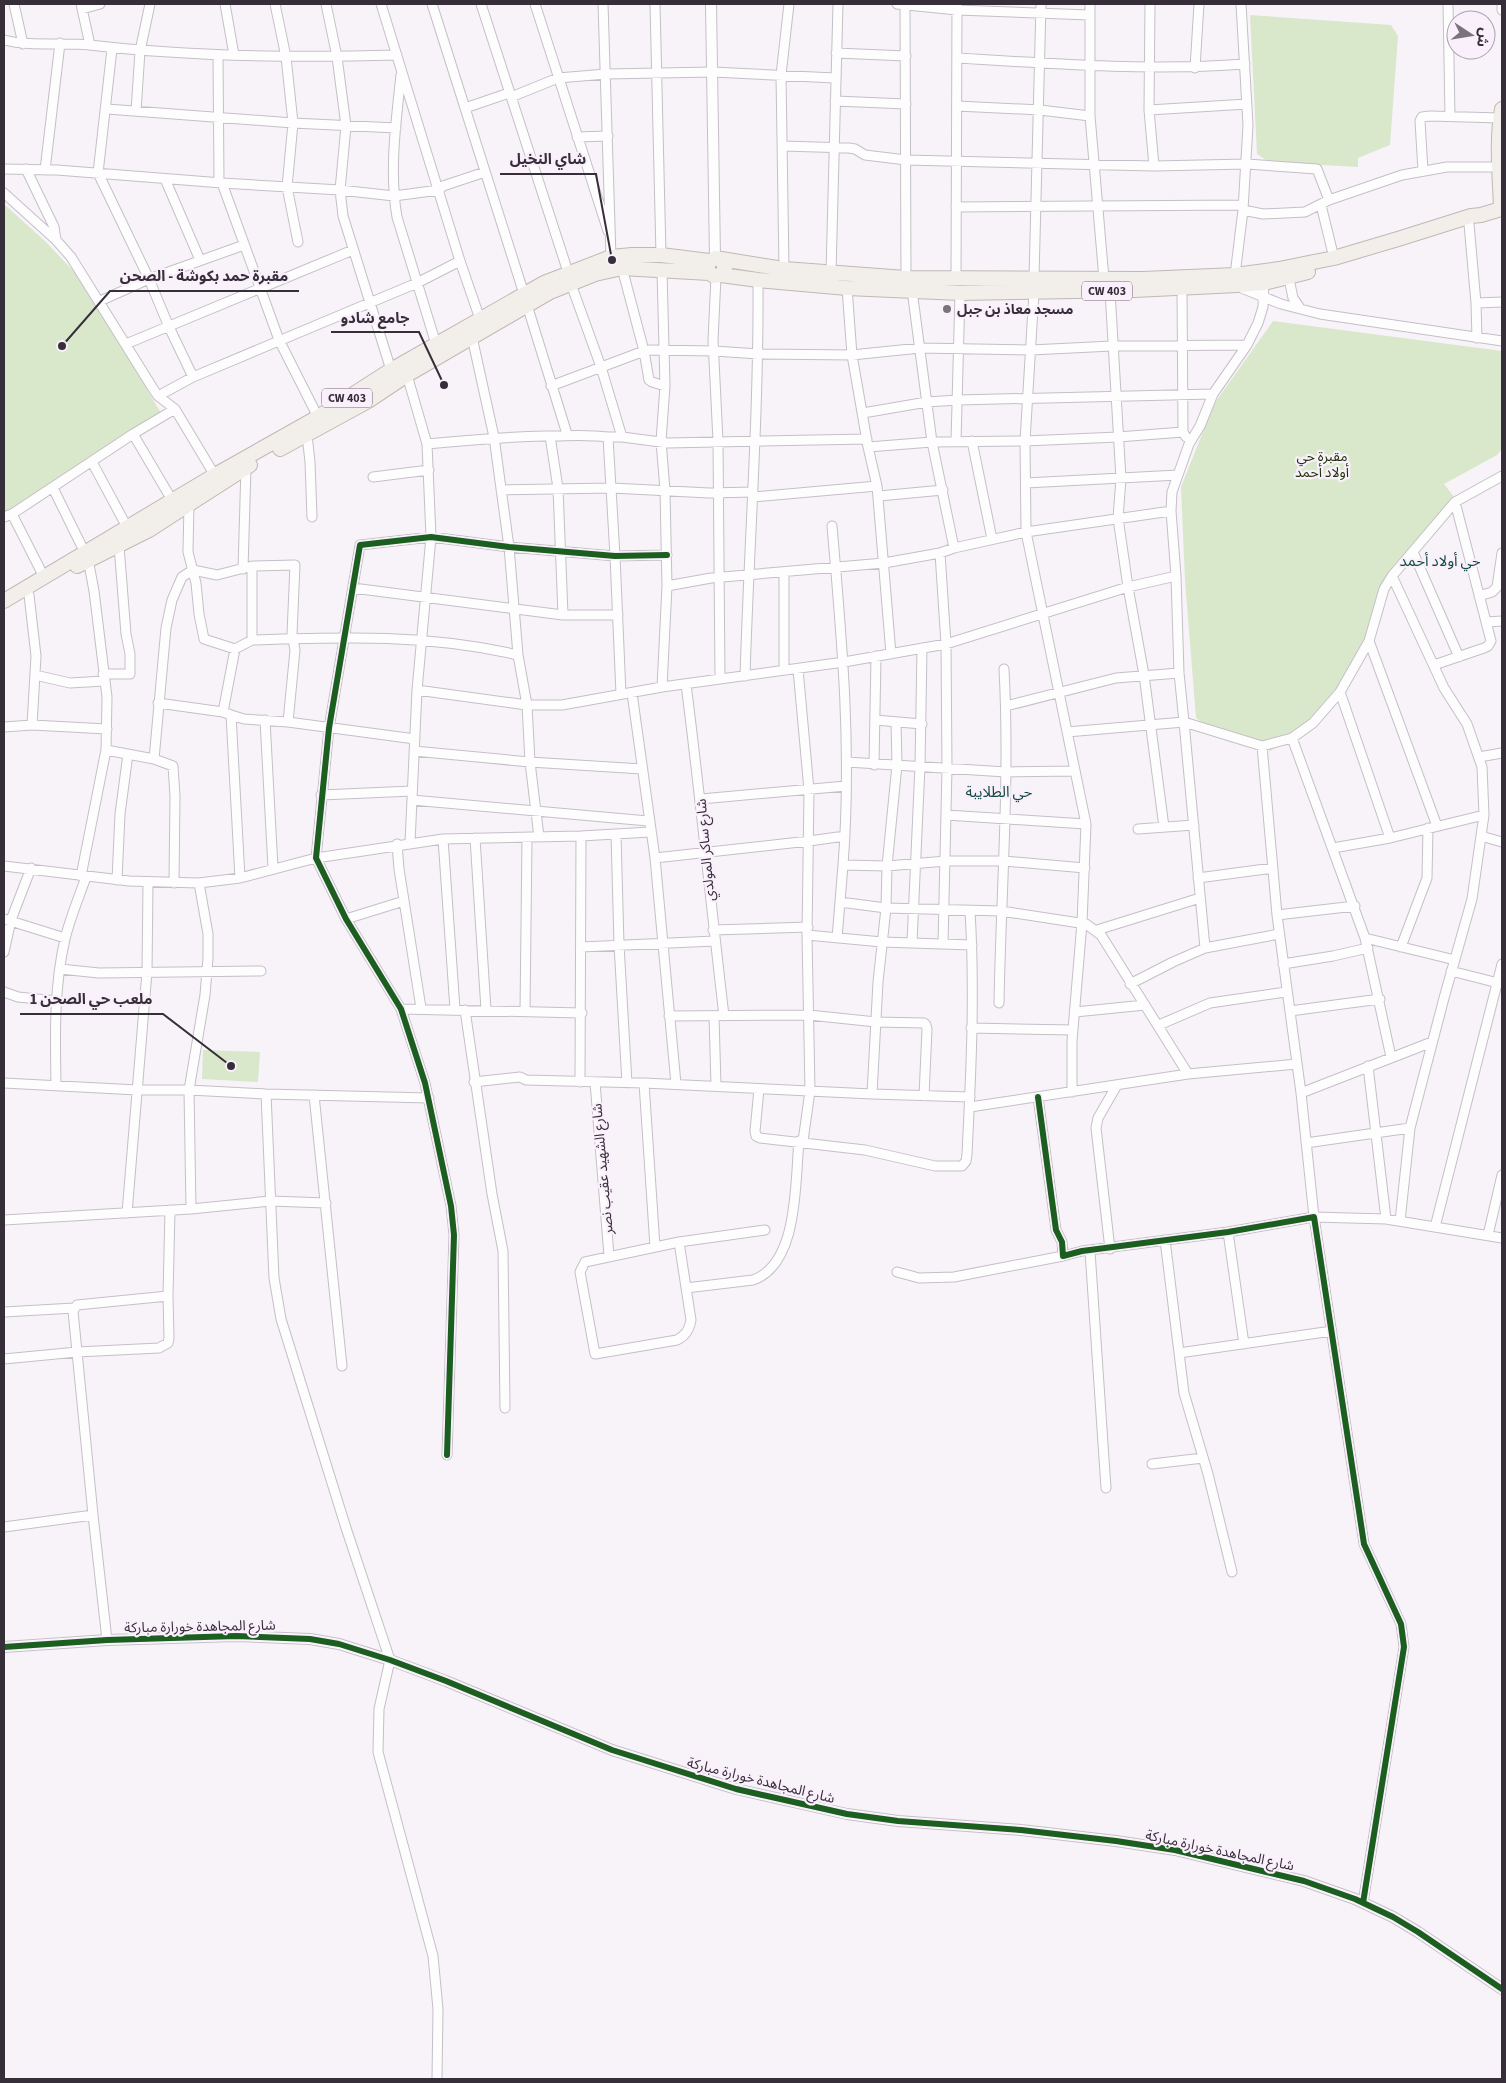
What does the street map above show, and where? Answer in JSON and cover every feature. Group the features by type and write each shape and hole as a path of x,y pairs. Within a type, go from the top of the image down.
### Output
{"main road":[{"name":"CW 403","path":"569,278 622,268 662,271 716,267 784,269 831,273 909,284 958,286 1107,285 1264,278 1398,240 1471,216 1501,209 1501,114"},
{"name":"CW 403","path":"1287,272 1394,249 1468,224 1481,215"},
{"name":"CW 403","path":"4,601 44,576 86,555 119,546 149,530 189,503 217,480 391,370 480,319 611,258 632,255 661,255 716,267 758,280 847,288 909,284"},
{"name":"CW 403","path":"1107,285 1182,289 1236,280"},
{"name":"CW 403","path":"4,611 127,527 172,500 246,467 368,401 407,375 472,337 526,299"}],"street":[{"path":"14,4 23,44"},
{"path":"90,45 81,6 100,4"},
{"path":"136,111 140,51 150,4"},
{"path":"225,4 234,55"},
{"path":"274,4 286,57 293,123 287,187 298,242"},
{"path":"326,4 337,57 346,126 340,190 342,216 391,370 407,375 427,444 430,470 431,538 417,690 410,843"},
{"path":"381,4 460,261 480,319"},
{"path":"432,4 567,434"},
{"path":"481,4 569,278 601,367 622,437"},
{"path":"535,4 611,241"},
{"path":"603,4 611,258"},
{"path":"655,4 661,255"},
{"path":"711,4 716,267 713,340 718,442 720,679"},
{"path":"784,269 781,75 789,4"},
{"path":"831,273 838,4"},
{"path":"897,4 1041,14 1090,15"},
{"path":"905,4 909,284 920,348 932,442 944,490 954,548"},
{"path":"1041,4 1037,206 1025,441 1026,532 1086,824 1082,923 1073,1030 1072,1092"},
{"path":"1090,4 1090,116 1093,165 1096,206 1107,285 1122,479 1118,518 1144,675 1164,827"},
{"path":"1150,4 1149,110 1154,166"},
{"path":"1195,68 1199,4"},
{"path":"1241,4 1247,104 1246,164 1236,280 1264,298 1300,308 1345,318 1502,340"},
{"path":"1448,4 1450,116"},
{"path":"1502,4 1502,10"},
{"path":"956,441 959,347 956,207 957,7"},
{"path":"4,40 23,44 60,43 112,49 218,55 286,57 396,55"},
{"path":"45,170 60,43"},
{"path":"112,49 107,109 98,173 193,377"},
{"path":"836,53 906,56"},
{"path":"218,55 220,183 280,340 318,417"},
{"path":"958,58 1090,67 1195,68 1245,64"},
{"path":"402,70 396,128 394,196 397,217 436,344"},
{"path":"465,108 558,78 606,74 712,72 835,78"},
{"path":"835,101 906,104"},
{"path":"1149,110 1247,104"},
{"path":"957,106 1040,110 1090,116"},
{"path":"107,109 293,123 396,128"},
{"path":"1423,171 1421,118 1430,116 1501,114"},
{"path":"577,137 608,136"},
{"path":"783,146 855,149 865,155 906,160 1154,166 1246,164 1317,169 1325,202 1334,258"},
{"path":"956,207 1243,208 1263,214 1286,214 1305,212 1325,202 1402,175 1447,167 1500,167"},
{"path":"4,169 98,173 340,190 394,196 439,190 443,186 485,172"},
{"path":"26,169 54,227 56,240"},
{"path":"165,178 200,260"},
{"path":"4,193 56,240 71,257 158,396 175,410 217,480"},
{"path":"1468,224 1476,303 1477,338"},
{"path":"100,301 149,279 244,245"},
{"path":"126,344 353,250"},
{"path":"158,396 193,377 418,283 460,261"},
{"path":"622,268 644,351 649,380 665,386"},
{"path":"662,271 665,386 660,441 667,556 662,687"},
{"path":"1287,272 1294,298 1300,308"},
{"path":"1205,948 1179,673 1176,576 1171,511 1172,492 1189,444 1200,426 1213,394 1247,345 1258,323 1264,298 1264,278"},
{"path":"745,676 759,354 758,280"},
{"path":"847,288 852,355 867,443 878,491 891,654"},
{"path":"1182,289 1183,432 1189,444"},
{"path":"1476,303 1502,302"},
{"path":"472,337 494,437 509,547 518,655 527,705 534,812 539,837"},
{"path":"551,386 644,351 852,355 920,348 959,347 1031,350 1112,346 1247,345"},
{"path":"863,413 927,402 958,400 1213,394"},
{"path":"44,576 8,516 133,434 175,410"},
{"path":"427,444 494,437 567,434 591,434 668,442 867,443 1025,441 1183,432"},
{"path":"133,434 172,500"},
{"path":"307,434 312,517"},
{"path":"550,436 558,488 563,615"},
{"path":"608,437 616,556 621,694"},
{"path":"972,441 992,539"},
{"path":"92,462 127,527"},
{"path":"246,467 252,640"},
{"path":"373,477 430,470"},
{"path":"1026,483 1178,475"},
{"path":"1067,732 1184,722 1262,746 1292,738 1313,723 1340,692 1368,641 1384,589 1392,576 1455,502 1501,476"},
{"path":"53,488 86,555 100,635 103,678 107,697 106,750 83,876 66,938 60,969 55,1042 56,1084"},
{"path":"501,490 612,488 753,495 944,490"},
{"path":"1434,665 1484,648 1490,644 1491,636 1455,502"},
{"path":"189,503 188,552 193,570 204,639 235,650"},
{"path":"667,586 719,577 784,573 835,566 884,563 940,553 954,548 1026,532 1171,511"},
{"path":"832,526 844,662 847,762 845,836 837,938"},
{"path":"447,1455 454,1235 451,1206 429,1098 401,1009 346,919 316,858 329,728 360,545 431,538 616,556 667,556"},
{"path":"35,676 70,682 130,674 130,654 126,634 119,546"},
{"path":"1413,552 1459,657"},
{"path":"940,553 946,644 947,768 943,944"},
{"path":"1480,596 1492,592 1497,587 1502,553"},
{"path":"154,759 166,628 172,600 182,577 193,570 217,575 248,567 295,566 292,634 295,650 288,722"},
{"path":"784,573 784,670"},
{"path":"417,690 527,705 562,705 662,687 798,669 946,644 1128,587 1176,576"},
{"path":"1392,576 1444,688 1466,724 1479,757 1482,767 1484,815 1475,888 1410,1128 1400,1221"},
{"path":"353,588 563,615 618,614"},
{"path":"29,595 36,656 32,725"},
{"path":"1487,622 1502,621"},
{"path":"235,650 252,640 345,637 421,639 478,645 518,655"},
{"path":"1368,641 1433,827 1427,878 1401,946"},
{"path":"912,942 912,909 922,724 922,648"},
{"path":"235,650 227,714 240,878"},
{"path":"874,765 876,656"},
{"path":"686,1288 753,1280 761,1277 774,1265 780,1256 788,1235 810,1091 807,931 810,790 798,669"},
{"path":"999,1003 1006,818 1006,706 1004,669"},
{"path":"1006,706 1092,683 1144,675 1179,673"},
{"name":"شارع ساكر المولدي","path":"686,684 701,799 704,852 715,941 719,1016 716,1086"},
{"path":"1340,692 1390,838"},
{"path":"632,693 648,821 655,858 676,1084"},
{"path":"158,703 227,714 244,719 288,722 415,739"},
{"path":"265,720 272,868"},
{"path":"875,720 922,724"},
{"path":"872,1094 886,908 887,866 897,765 896,722"},
{"path":"4,727 32,725 107,729"},
{"path":"1292,738 1366,938 1391,1057"},
{"path":"1262,746 1279,934 1297,1064 1314,1216 1364,1544 1401,1624 1404,1647 1364,1903"},
{"path":"106,750 154,759 173,766 175,796 174,884"},
{"path":"414,751 530,762 642,769"},
{"path":"1479,757 1502,753"},
{"path":"117,880 120,814 128,754"},
{"path":"847,762 1006,772 1075,771"},
{"path":"701,799 846,786"},
{"path":"321,795 412,796 534,812 648,821"},
{"path":"946,815 1086,824"},
{"path":"1333,848 1390,838 1484,815"},
{"path":"1138,829 1194,825"},
{"path":"4,866 148,883 200,883 240,878 272,868 316,858 397,844 443,839 526,838 650,832"},
{"path":"616,834 619,945 627,1082"},
{"path":"580,1082 582,1013 581,836"},
{"path":"655,858 809,842 845,836"},
{"path":"1481,836 1502,842"},
{"path":"475,838 486,1010"},
{"path":"525,1011 526,838"},
{"path":"443,839 455,1009"},
{"path":"397,844 421,1008"},
{"path":"843,865 887,866 946,861 1004,861 1085,868"},
{"path":"4,952 8,920 31,868"},
{"path":"1198,878 1273,868"},
{"path":"127,1213 147,972 148,883"},
{"path":"191,1209 189,1090 207,971 208,934 200,883"},
{"path":"1097,930 1200,898"},
{"path":"346,919 404,901"},
{"path":"840,902 886,908 1001,911 1082,923 1097,930 1130,984 1159,1025 1188,1074"},
{"path":"1277,915 1355,906"},
{"path":"758,1089 756,1136 765,1139 801,1141 865,1150 934,1166 962,1166 967,1154 970,1107 972,945 970,911"},
{"path":"8,920 66,938"},
{"path":"714,930 807,931 837,938 882,942 972,945"},
{"path":"1130,984 1205,948 1279,934"},
{"path":"1366,938 1455,960"},
{"path":"581,947 715,941"},
{"path":"1283,964 1368,948"},
{"path":"1435,1227 1500,984 1502,964"},
{"path":"60,969 99,973 260,971"},
{"path":"1452,972 1500,984"},
{"path":"4,992 18,997 57,1000"},
{"path":"1159,1025 1210,1003 1286,992"},
{"path":"1290,1010 1380,999"},
{"path":"1075,1012 1145,1005"},
{"path":"401,1009 582,1013"},
{"path":"465,1010 474,1082 503,1251 506,1408"},
{"path":"669,1016 809,1015 926,1025 924,1096"},
{"path":"971,1028 1073,1030"},
{"path":"1300,1093 1432,1042"},
{"path":"970,1107 1188,1074 1297,1064"},
{"path":"1368,1066 1386,1219"},
{"path":"474,1082 520,1076 526,1080 627,1082 970,1097"},
{"name":"شارع الشهيد عقيب نصر","path":"595,1082 610,1256"},
{"path":"4,1083 56,1084 138,1090 429,1098"},
{"path":"644,1083 655,1247"},
{"path":"1110,1249 1096,1128 1098,1118 1117,1085"},
{"path":"266,1094 274,1278 281,1319 346,1528 390,1660 379,1709 378,1752 433,1956 438,2009 437,2079"},
{"path":"314,1095 342,1366"},
{"path":"1038,1097 1056,1230 1062,1242 1063,1256"},
{"path":"1306,1143 1410,1128"},
{"path":"1488,1235 1502,1175"},
{"path":"4,1220 191,1209 270,1201 326,1203"},
{"path":"4,1359 77,1352 159,1348 164,1346 169,1338 170,1210"},
{"path":"897,1272 919,1278 954,1277 1090,1251 1228,1232 1314,1216 1386,1219 1502,1238"},
{"path":"679,1242 690,1320 689,1329 684,1336 677,1340 595,1354 580,1272 585,1262 679,1242 765,1230"},
{"path":"1228,1232 1244,1344"},
{"path":"1165,1240 1184,1393 1203,1458 1232,1572"},
{"path":"1090,1251 1106,1488"},
{"path":"107,1640 92,1515 73,1315 74,1308 77,1304 168,1296"},
{"path":"4,1312 74,1308"},
{"path":"1179,1353 1332,1332"},
{"path":"1152,1464 1203,1458"},
{"path":"4,1526 92,1515"},
{"name":"شارع المجاهدة خورارة مباركة","path":"4,1647 201,1636 284,1638 339,1644 390,1660 612,1750 736,1788 847,1814 898,1821 1031,1831 1175,1850 1304,1881 1364,1903 1393,1917 1502,1989"}],"green space":[{"path":"1250,15 1391,25 1398,36 1390,145 1358,158 1358,167 1269,162 1257,154"},
{"path":"4,204 46,242 80,278 161,413 4,514"},
{"name":"مقبرة حي أولاد أحمد","path":"1273,321 1502,351 1502,449 1497,455 1444,484 1455,498 1385,581 1367,640 1341,694 1311,729 1270,751 1209,728 1196,718 1185,581 1181,487 1214,404"},
{"path":"203,1050 260,1052 258,1082 202,1079"}],"cycle path":[{"path":"447,1455 454,1235 451,1206 425,1083 401,1009 346,919 316,858 329,728 360,545 431,537 509,547 615,556 667,555"},
{"path":"1038,1097 1056,1230 1062,1242 1063,1256 1082,1251 1228,1232 1314,1217 1364,1544 1401,1624 1404,1647 1363,1903"},
{"path":"4,1647 107,1640 236,1636 310,1639 339,1644 390,1660 446,1681 612,1750 736,1789 847,1814 898,1821 1021,1830 1175,1850 1304,1881 1355,1899 1393,1917 1502,1989"}],"place":[{"name":"شاي النخيل","path":"612,260"},
{"name":"مسجد معاذ بن جبل","path":"947,309"},
{"name":"مقبرة حمد بكوشة - الصحن","path":"62,346"},
{"name":"جامع شادو","path":"444,385"},
{"name":"ملعب حي الصحن 1","path":"231,1066"}],"district":[{"name":"حي أولاد أحمد","path":"1440,561"},
{"name":"حي الطلايبة","path":"999,792"}]}
